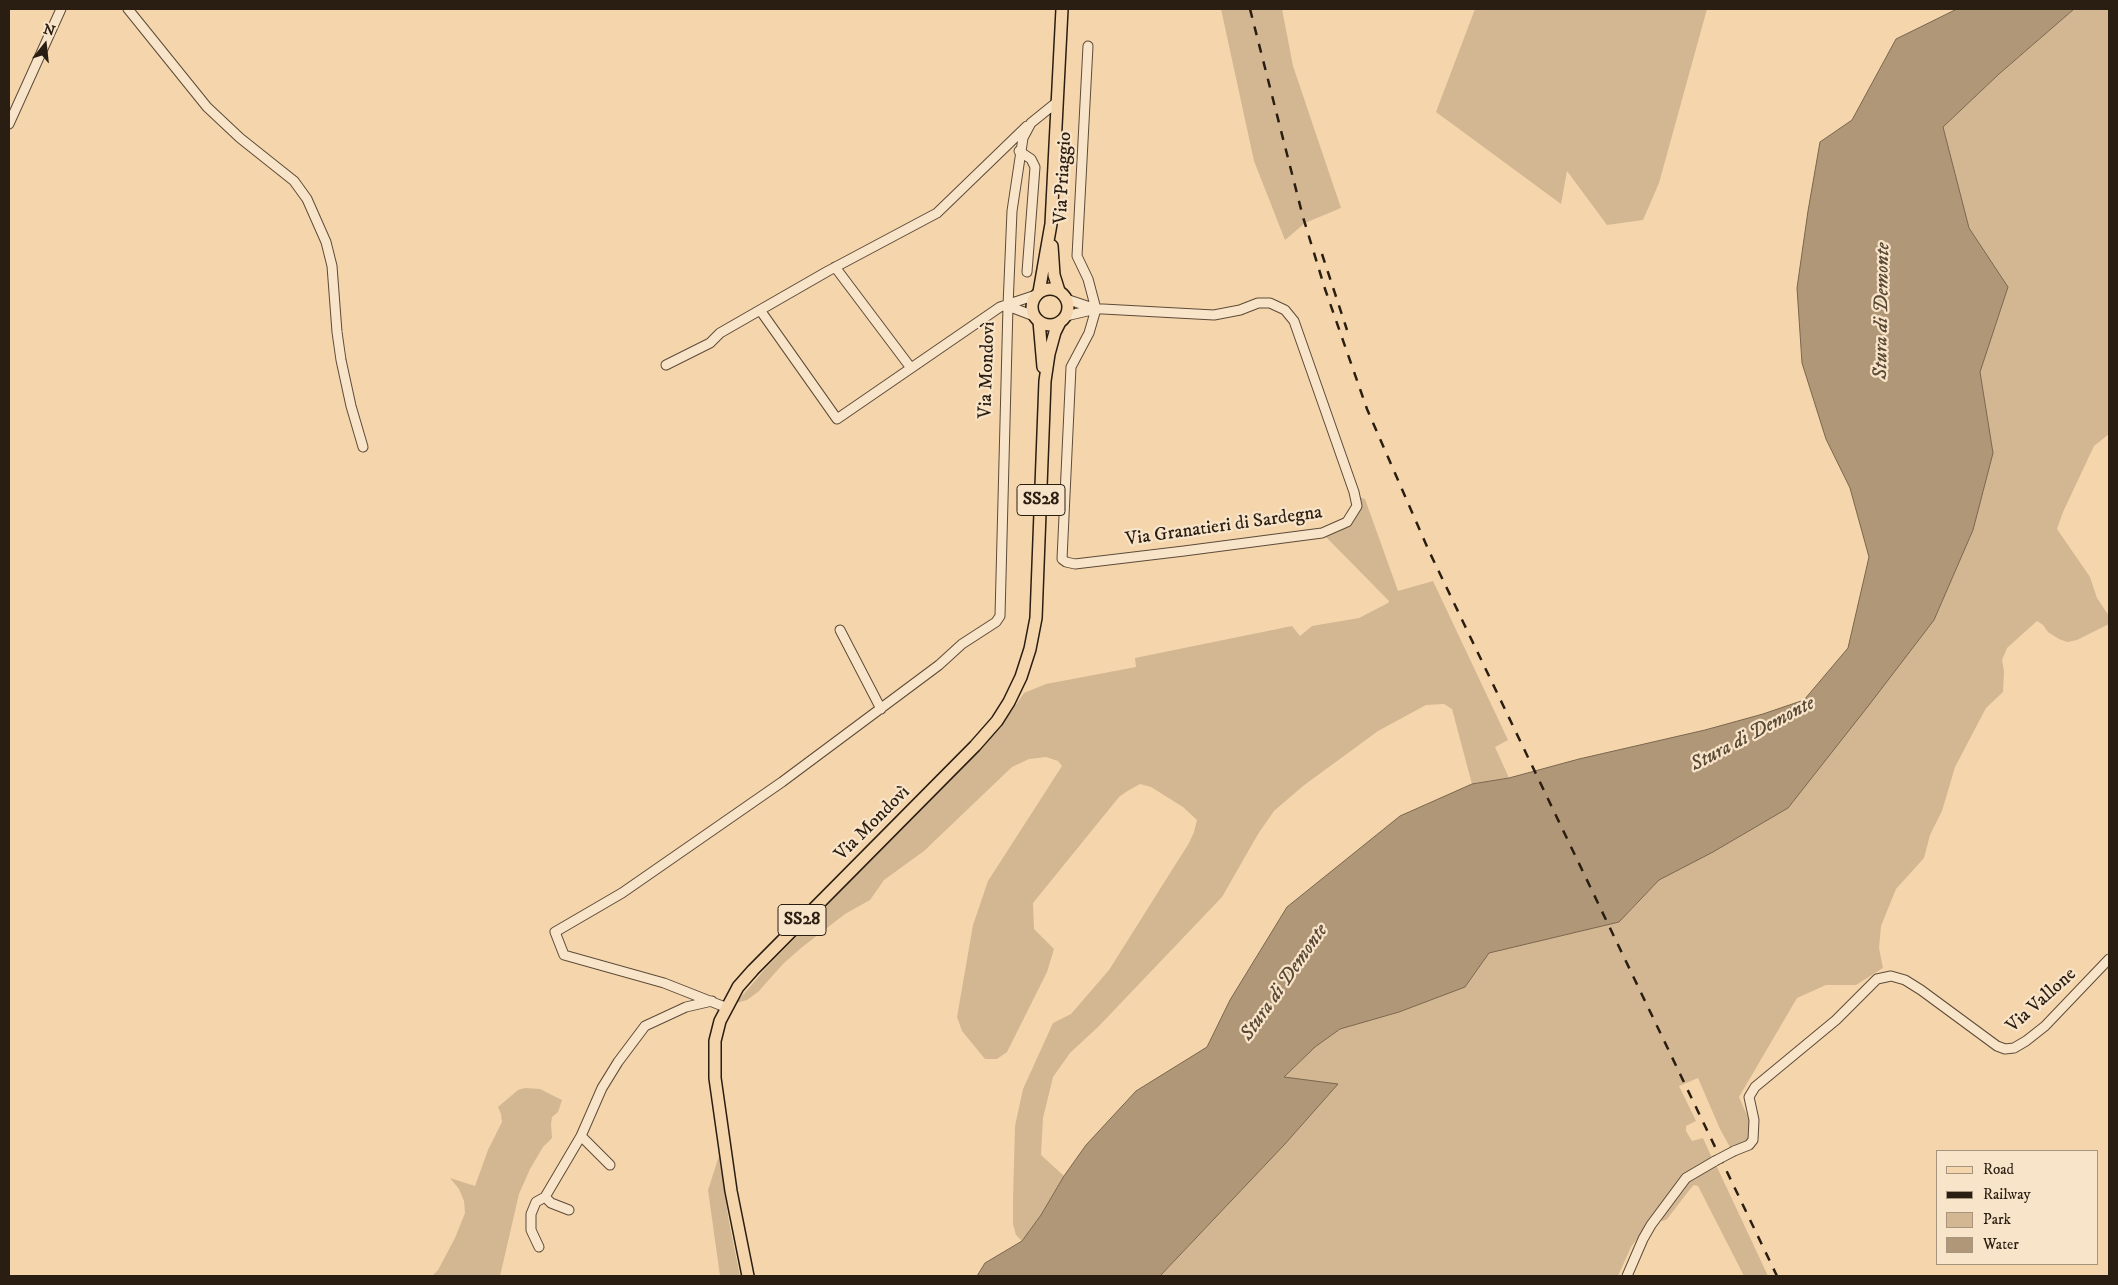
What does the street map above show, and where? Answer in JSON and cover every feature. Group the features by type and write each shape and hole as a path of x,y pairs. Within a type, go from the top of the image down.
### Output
{"main road":[{"name":"SS28","path":"1036,318 1032,305 1038,294 1050,224 1062,9"},
{"name":"SS28","path":"1050,224 1054,275 1068,308 1063,319"},
{"path":"1038,294 1049,289 1063,295"},
{"path":"1036,318 1049,325 1063,319"},
{"name":"Via Mondovì","path":"1036,318 1045,382"},
{"name":"Via Mondovì","path":"748,1276 731,1191 715,1078 715,1041 726,1008 738,987 975,746 997,721 1009,702 1024,668 1036,618 1045,382 1049,354 1055,332 1063,319"}],"street":[{"path":"9,124 61,9"},
{"path":"128,9 207,107 240,138 294,182 307,199 326,242 332,266 342,360 351,406 363,447"},
{"name":"Via Priaggio","path":"1088,46 1077,256 1088,279 1096,309"},
{"name":"Via Mondovì","path":"712,1001 648,978 564,955 555,932 588,914 662,866 782,782 939,665 962,644 996,622 1000,616 1012,211 1019,150 1023,138 1031,123 1057,102"},
{"path":"666,365 710,342 720,333 835,267 937,213 1031,123"},
{"path":"1019,150 1031,159 1035,167 1026,272"},
{"path":"835,267 911,368"},
{"path":"760,310 837,419 1000,307 1008,306 1038,294"},
{"name":"Via Granatieri di Sardegna","path":"1063,295 1096,309"},
{"name":"Via Granatieri di Sardegna","path":"1063,319 1096,309 1214,315 1240,310 1258,303 1270,303 1285,310 1294,321 1354,492 1357,506 1347,522 1322,533 1096,562 1075,564 1062,559 1071,367 1089,333 1096,309"},
{"path":"1008,306 1036,318"},
{"path":"840,630 881,709"},
{"name":"Via Vallone","path":"1627,1276 1647,1232 1686,1178 1734,1151 1749,1145 1753,1140 1754,1120 1749,1097 1755,1087 1836,1020 1877,980 1891,976 1905,980 1997,1046 2005,1049 2014,1048 2026,1041 2044,1026 2109,959"},
{"path":"539,1247 530,1230 531,1214 536,1202 545,1197 581,1136 602,1088 618,1062 645,1026 686,1007 712,1001 726,1008"},
{"path":"581,1136 610,1165"},
{"path":"545,1197 551,1203 569,1210"}],"green space":[{"path":"1221,9 1282,9 1293,66 1341,208 1305,223 1285,240 1254,161"},
{"path":"1475,9 1707,9 1659,183 1643,220 1607,225 1567,171 1561,204 1436,112"},
{"path":"2074,9 2109,9 2109,434 2094,446 2057,529 2090,577 2097,598 2109,616 2109,624 2077,640 2067,642 2048,632 2037,621 2007,648 2002,660 2004,671 2003,692 1986,708 1955,767 1942,811 1930,835 1924,858 1896,889 1881,926 1879,948 1883,968 1856,985 1826,985 1797,998 1739,1097 1749,1120 1751,1135 1745,1143 1731,1149 1720,1129 1698,1078 1679,1086 1696,1121 1686,1126 1686,1131 1692,1141 1703,1138 1712,1158 1683,1176 1631,1247 1618,1276 1160,1276 1285,1144 1337,1085 1284,1077 1315,1047 1340,1029 1399,1012 1465,987 1489,953 1619,922 1659,880 1713,852 1788,808 1934,620 1973,530 1993,453 1980,372 2008,287 1969,228 1943,127 1999,74"},
{"path":"1359,497 1365,499 1398,591 1433,581 1508,740 1495,747 1509,778 1472,784 1452,709 1444,704 1426,705 1378,731 1303,786 1274,811 1258,834 1222,897 1099,1026 1070,1053 1053,1077 1043,1118 1041,1155 1064,1176 1041,1215 1022,1241 1016,1235 1013,1224 1013,1200 1015,1126 1023,1089 1053,1023 1071,1014 1109,970 1189,843 1197,820 1183,807 1151,787 1140,784 1129,790 1119,797 1033,903 1034,929 1054,949 1047,972 1007,1052 997,1059 985,1059 962,1031 957,1017 973,925 988,881 1062,766 1058,761 1046,757 1029,759 1012,767 924,851 884,880 870,900 845,914 801,948 783,964 758,992 747,1000 736,1003 765,969 1000,728 1024,693 1046,684 1136,667 1135,658 1292,626 1300,636 1312,626 1359,618 1388,603 1389,601 1326,537 1340,531 1350,522"},
{"path":"525,1088 540,1089 562,1100 558,1112 552,1117 552,1138 543,1147 530,1169 519,1194 500,1276 432,1276 438,1270 455,1238 465,1213 464,1201 459,1189 450,1178 475,1186 488,1150 502,1122 498,1107 518,1090"},
{"path":"719,1156 729,1222 740,1276 720,1276 708,1190"},
{"path":"1716,1165 1768,1276 1744,1276 1698,1186 1694,1185 1691,1188 1667,1219 1659,1220 1691,1179"}],"water":[{"name":"Stura di Demonte","path":"1957,9 2074,9 1999,74 1943,127 1969,228 2008,287 1980,372 1993,453 1973,530 1934,620 1869,705 1788,808 1713,852 1659,880 1619,922 1489,953 1465,987 1399,1012 1340,1029 1315,1047 1284,1077 1338,1084 1285,1144 1160,1276 977,1276 985,1263 1022,1241 1086,1145 1136,1091 1207,1047 1230,1000 1287,907 1400,816 1472,784 1509,778 1579,759 1705,730 1763,714 1804,700 1848,648 1869,557 1850,488 1826,439 1802,363 1797,288 1808,211 1820,142 1852,120 1896,39"}],"railway":[{"path":"1250,9 1303,217 1325,289 1367,409 1429,551 1777,1276"},
{"path":"1322,254 1347,330"}]}
